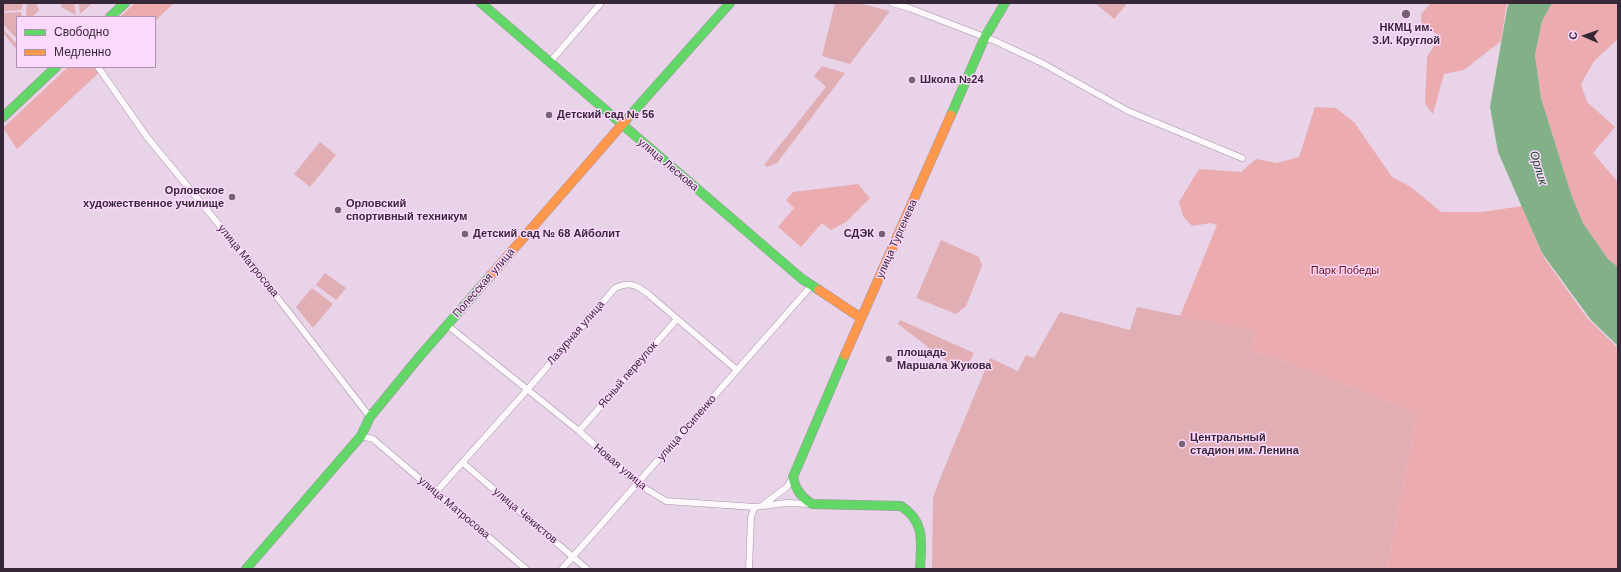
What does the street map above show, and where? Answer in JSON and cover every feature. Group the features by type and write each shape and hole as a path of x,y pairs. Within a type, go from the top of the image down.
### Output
{"main road":[{"path":"111,16 125,3"},
{"name":"улица Лескова","path":"482,3 810,286 861,318"},
{"name":"Полесская улица","path":"246,569 361,436 370,417 447,325 730,3"},
{"name":"улица Тургенева","path":"793,477 861,318 985,38 1005,3"},
{"path":"3,116 55,68"},
{"path":"793,477 798,494 812,504"},
{"name":"Новая улица","path":"812,504 901,506 914,514 920,525 920,569"}],"street":[{"path":"550,62 601,3"},
{"path":"892,3 909,8 985,38 1042,63 1128,111 1242,158"},
{"name":"улица Матросова","path":"99,68 147,137 253,266 370,417"},
{"name":"Лазурная улица","path":"436,492 615,288 624,284 631,284 640,288 737,370"},
{"name":"улица Осипенко","path":"562,569 810,286"},
{"name":"Ясный переулок","path":"579,431 677,319"},
{"name":"Новая улица","path":"447,325 579,431 638,484 666,501 755,507 786,503 812,504"},
{"name":"улица Матросова","path":"361,436 373,439 526,569"},
{"name":"улица Чекистов","path":"463,463 587,569"},
{"path":"764,505 787,487 793,477"},
{"path":"749,569 751,517 755,507"}],"shaded area":[{"path":"4,3 23,3 21,10 3,11"},
{"path":"27,3 36,3 39,10 33,16 26,16"},
{"path":"62,3 74,3 76,15 61,7"},
{"path":"79,3 92,3 80,14"},
{"path":"835,3 858,3 890,11 850,64 822,56"},
{"path":"1095,3 1124,3 1126,5 1114,19"},
{"path":"21,12 22,16 16,16 16,36 3,24 3,13"},
{"path":"3,29 16,43 16,49 3,33"},
{"path":"822,66 845,73 777,163 767,167 764,165 826,87 814,76"},
{"path":"320,142 336,155 310,187 294,174"},
{"path":"941,240 979,257 982,266 966,306 956,314 916,298"},
{"path":"325,273 346,288 336,300 316,285"},
{"path":"312,288 333,304 313,328 296,307"},
{"name":"Центральный стадион им. Ленина","path":"1137,307 1256,331 1252,352 1268,355 1417,413 1387,569 932,569 933,498 990,358 1018,371 1026,355 1034,358 1060,312 1130,330"},
{"path":"900,320 974,353 966,370 962,373 898,324"}],"green space":[{"path":"135,3 174,3 156,20 156,16 121,16"},
{"path":"1431,3 1508,3 1501,41 1464,70 1444,74 1433,114 1425,104 1427,57 1435,44 1437,34 1422,26 1421,14"},
{"path":"1552,3 1618,3 1618,39 1594,61 1581,84 1587,102 1615,127 1593,153 1618,182 1618,267 1608,259 1583,223 1571,194 1541,98 1535,55 1542,21"},
{"path":"67,68 104,68 17,149 3,128"},
{"name":"Парк Победы","path":"1315,107 1336,108 1354,122 1392,177 1411,187 1441,212 1482,212 1522,206 1543,256 1587,318 1618,348 1618,569 1387,569 1417,413 1268,355 1252,352 1256,331 1180,316 1217,225 1211,223 1192,226 1183,216 1179,202 1199,169 1241,172 1256,159 1277,163 1299,157"},
{"path":"858,184 870,198 846,222 831,230 822,223 801,247 778,227 794,208 786,200 793,192"}],"water":[{"name":"Орлик","path":"1509,3 1552,3 1542,21 1535,55 1541,98 1571,194 1583,223 1608,259 1618,267 1618,346 1591,320 1542,253 1498,152 1490,107"}],"traffic: fast":[{"path":"111,16 125,3"},
{"path":"481,3 802,279 819,290"},
{"path":"626,120 730,3"},
{"path":"951,115 985,37 1005,3"},
{"path":"3,117 55,68"},
{"path":"246,569 361,436 370,417 420,356 491,275"},
{"path":"845,355 793,477 794,482 800,493 812,504 901,506 915,519 918,526 921,542 920,569"}],"traffic: slow":[{"path":"845,355 951,115"},
{"path":"491,275 626,120"},
{"path":"819,290 861,318"}],"place":[{"name":"НКМЦ им. З.И. Круглой","path":"1406,14"},
{"name":"Школа №24","path":"912,80"},
{"name":"Детский сад № 56","path":"549,115"},
{"name":"Орловское художественное училище","path":"232,197"},
{"name":"Орловский спортивный техникум","path":"338,210"},
{"name":"Детский сад № 68 Айболит","path":"465,234"},
{"name":"СДЭК","path":"882,234"},
{"name":"площадь Маршала Жукова","path":"889,359"},
{"name":"Центральный стадион им. Ленина","path":"1182,444"}]}
